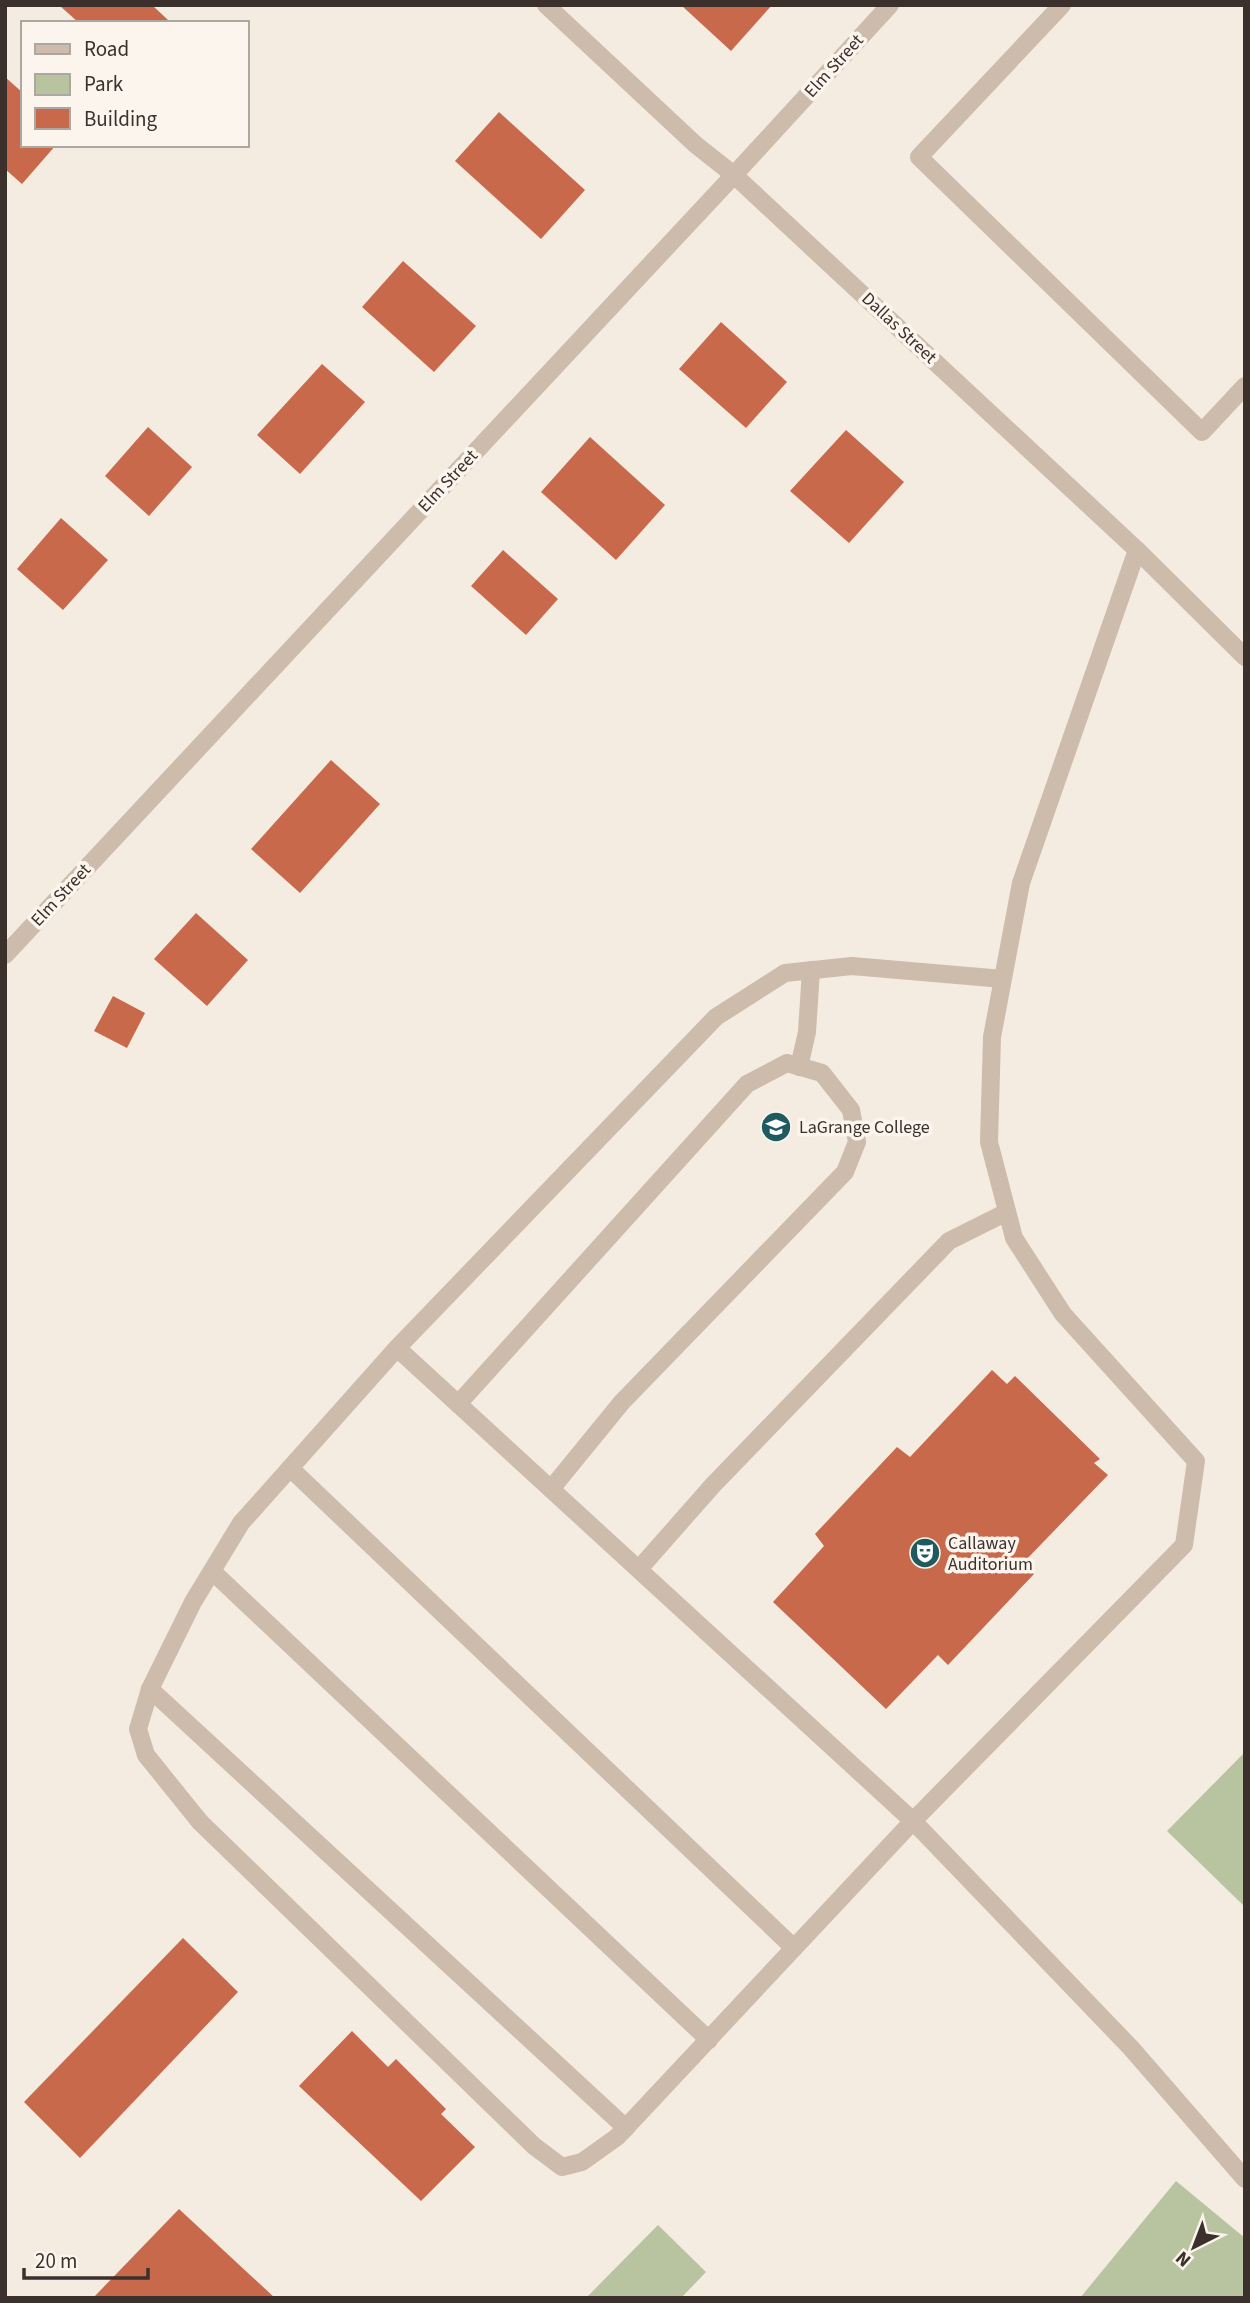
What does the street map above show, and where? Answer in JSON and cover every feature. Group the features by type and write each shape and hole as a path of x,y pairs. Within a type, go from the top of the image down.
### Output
{"street":[{"name":"Dallas Street","path":"546,5 696,145 734,175 1137,550 1245,657"},
{"name":"Elm Street","path":"5,955 890,5"},
{"path":"1062,5 919,157 1202,432 1245,386"},
{"path":"1003,979 852,966 785,973 716,1017 397,1348 241,1524 193,1602 150,1689 138,1729 146,1755 200,1822 534,2146 562,2167 582,2162 626,2128 913,1821 1184,1545 1196,1461 1063,1314 1014,1238 989,1142 992,1037 1003,979 1021,883 1137,550"},
{"path":"799,1067 807,1032 811,970"},
{"path":"458,1404 747,1084 787,1063 822,1073 851,1110 858,1142 845,1172 622,1402 551,1489"},
{"path":"639,1569 713,1485 949,1241 1007,1212"},
{"path":"397,1348 913,1821 1131,2048 1245,2179"},
{"path":"290,1468 794,1948"},
{"path":"212,1571 709,2040"},
{"path":"150,1689 626,2128"}],"green space":[{"path":"1245,1752 1245,1907 1167,1831"},
{"path":"1176,2181 1245,2238 1245,2298 1080,2298"},
{"path":"658,2225 706,2272 681,2298 586,2298"}],"building":[{"path":"59,5 152,5 168,20 167,21 77,21"},
{"path":"681,5 772,5 731,51"},
{"path":"5,77 21,91 21,147 54,147 22,184 5,169"},
{"path":"499,112 585,190 541,239 455,161"},
{"path":"403,261 476,326 434,372 362,307"},
{"path":"721,322 787,382 746,428 679,369"},
{"path":"322,364 365,402 300,474 257,435"},
{"path":"148,427 192,467 149,516 105,476"},
{"path":"846,430 904,482 849,543 790,491"},
{"path":"590,437 665,505 616,560 541,492"},
{"path":"61,518 108,560 63,610 17,569"},
{"path":"503,550 558,599 526,635 471,586"},
{"path":"331,760 380,804 300,893 251,849"},
{"path":"196,913 248,960 207,1006 154,959"},
{"path":"113,996 145,1013 127,1048 94,1031"},
{"path":"992,1370 1007,1384 1015,1376 1100,1459 1094,1463 1108,1475 1023,1563 1034,1574 948,1665 938,1655 886,1709 773,1602 824,1546 815,1534 897,1447 910,1457"},
{"path":"183,1938 238,1992 80,2158 24,2102"},
{"path":"352,2031 388,2067 396,2059 446,2109 441,2114 475,2147 421,2201 299,2086"},
{"path":"179,2209 275,2298 93,2298"}],"place":[{"name":"LaGrange College","path":"776,1127"},
{"name":"Callaway Auditorium","path":"925,1553"}]}
